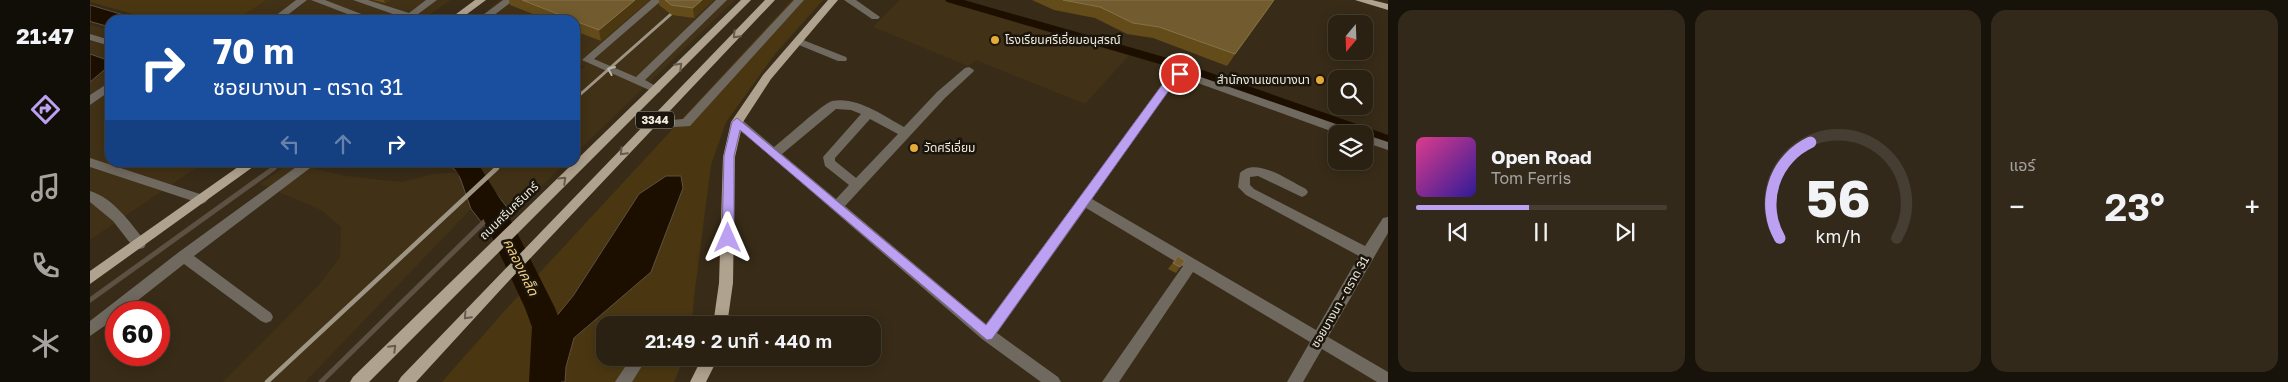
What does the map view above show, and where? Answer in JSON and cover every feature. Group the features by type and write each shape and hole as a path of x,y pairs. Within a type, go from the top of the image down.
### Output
{"main road":[{"path":"460,15 481,0"},
{"name":"ถนนศรีนครินทร์","path":"580,163 746,0"},
{"name":"3344","path":"406,382 539,239 770,0"},
{"path":"721,316 728,247 729,156 737,122 767,77 833,0"},
{"path":"1360,0 1388,7"},
{"path":"90,278 247,167"},
{"name":"ถนนศรีนครินทร์","path":"358,382 576,167"},
{"path":"698,382 706,366"}],"street":[{"path":"282,15 302,0"},
{"path":"316,0 358,15"},
{"path":"358,0 401,15"},
{"path":"416,15 432,0"},
{"path":"489,15 510,0"},
{"path":"587,60 657,0"},
{"path":"638,81 722,0"},
{"path":"648,126 686,123 799,0"},
{"path":"849,0 876,17"},
{"path":"90,37 105,42"},
{"path":"798,41 842,59"},
{"path":"580,57 656,89"},
{"path":"837,206 941,94 969,70"},
{"path":"987,334 1174,76 1180,74 1328,126"},
{"path":"90,101 105,92"},
{"path":"775,153 833,105 844,104 905,133"},
{"path":"856,185 830,163 829,157 868,114"},
{"path":"737,122 987,334 1053,382"},
{"path":"1373,141 1388,146"},
{"path":"90,162 105,167"},
{"path":"105,167 202,199"},
{"path":"90,330 184,256 305,167"},
{"path":"1302,192 1260,172 1249,171 1244,176 1244,187 1250,192 1367,254"},
{"path":"90,196 125,223 139,244"},
{"path":"1084,201 1388,380"},
{"path":"90,212 102,204"},
{"name":"ซอยบางนา - ตราด 31","path":"1295,382 1367,254 1388,222"},
{"path":"184,256 266,317"},
{"path":"1110,382 1192,263"},
{"path":"623,382 634,366"}],"shaded area":[{"path":"90,0 267,0 243,15 136,15 90,2"},
{"path":"267,0 451,0 429,15 243,15"},
{"path":"500,0 735,0 580,149 580,70 585,66 580,64 580,15 481,15"},
{"path":"792,0 823,0 775,54 726,122 711,165 693,316 596,316 596,366 681,366 674,382 442,382 508,307"},
{"name":"โรงเรียนศรีเอี่ยมอนุสรณ์","path":"900,0 947,0 1131,53 1085,104 976,60 968,66 873,27"},
{"path":"90,5 124,15 105,15 105,26 90,21"},
{"path":"90,25 105,29 105,167 197,167 90,240"},
{"path":"90,54 105,59 105,69 90,82"},
{"path":"284,167 307,167 346,176 402,182 433,174 458,172 471,209 305,382 223,382 319,285 340,257 341,227 321,210 260,184"},
{"path":"451,167 476,167 512,214 490,233 471,209 458,172"},
{"path":"476,167 562,167 512,214"},
{"path":"666,176 681,176 683,188 651,272 600,316 596,316 596,319 574,338 566,367 565,382 531,382 532,346 573,296 639,194"}],"building":[{"path":"522,0 635,0 599,30 580,23 580,15 560,15"},
{"path":"665,0 702,0 693,8 671,5"},
{"path":"1063,0 1274,0 1235,54 1159,27 1133,23 1100,7"},
{"path":"1178,256 1185,261 1180,267 1173,263"}],"waterway":[{"path":"951,0 1167,62 1388,140"},
{"name":"คลองเคล็ด","path":"466,167 487,199 540,308 547,327 545,382"},
{"path":"90,300 274,168"},
{"path":"321,382 486,220"}],"railway":[{"path":"580,95 687,0"},
{"path":"267,382 497,168"}],"place":[{"name":"โรงเรียนศรีเอี่ยมอนุสรณ์","path":"995,40"},
{"name":"สำนักงานเขตบางนา","path":"1320,80"},
{"name":"วัดศรีเอี่ยม","path":"914,148"}],"route":[{"path":"728,238 729,156 737,122 987,334 1174,76 1180,74"}]}
